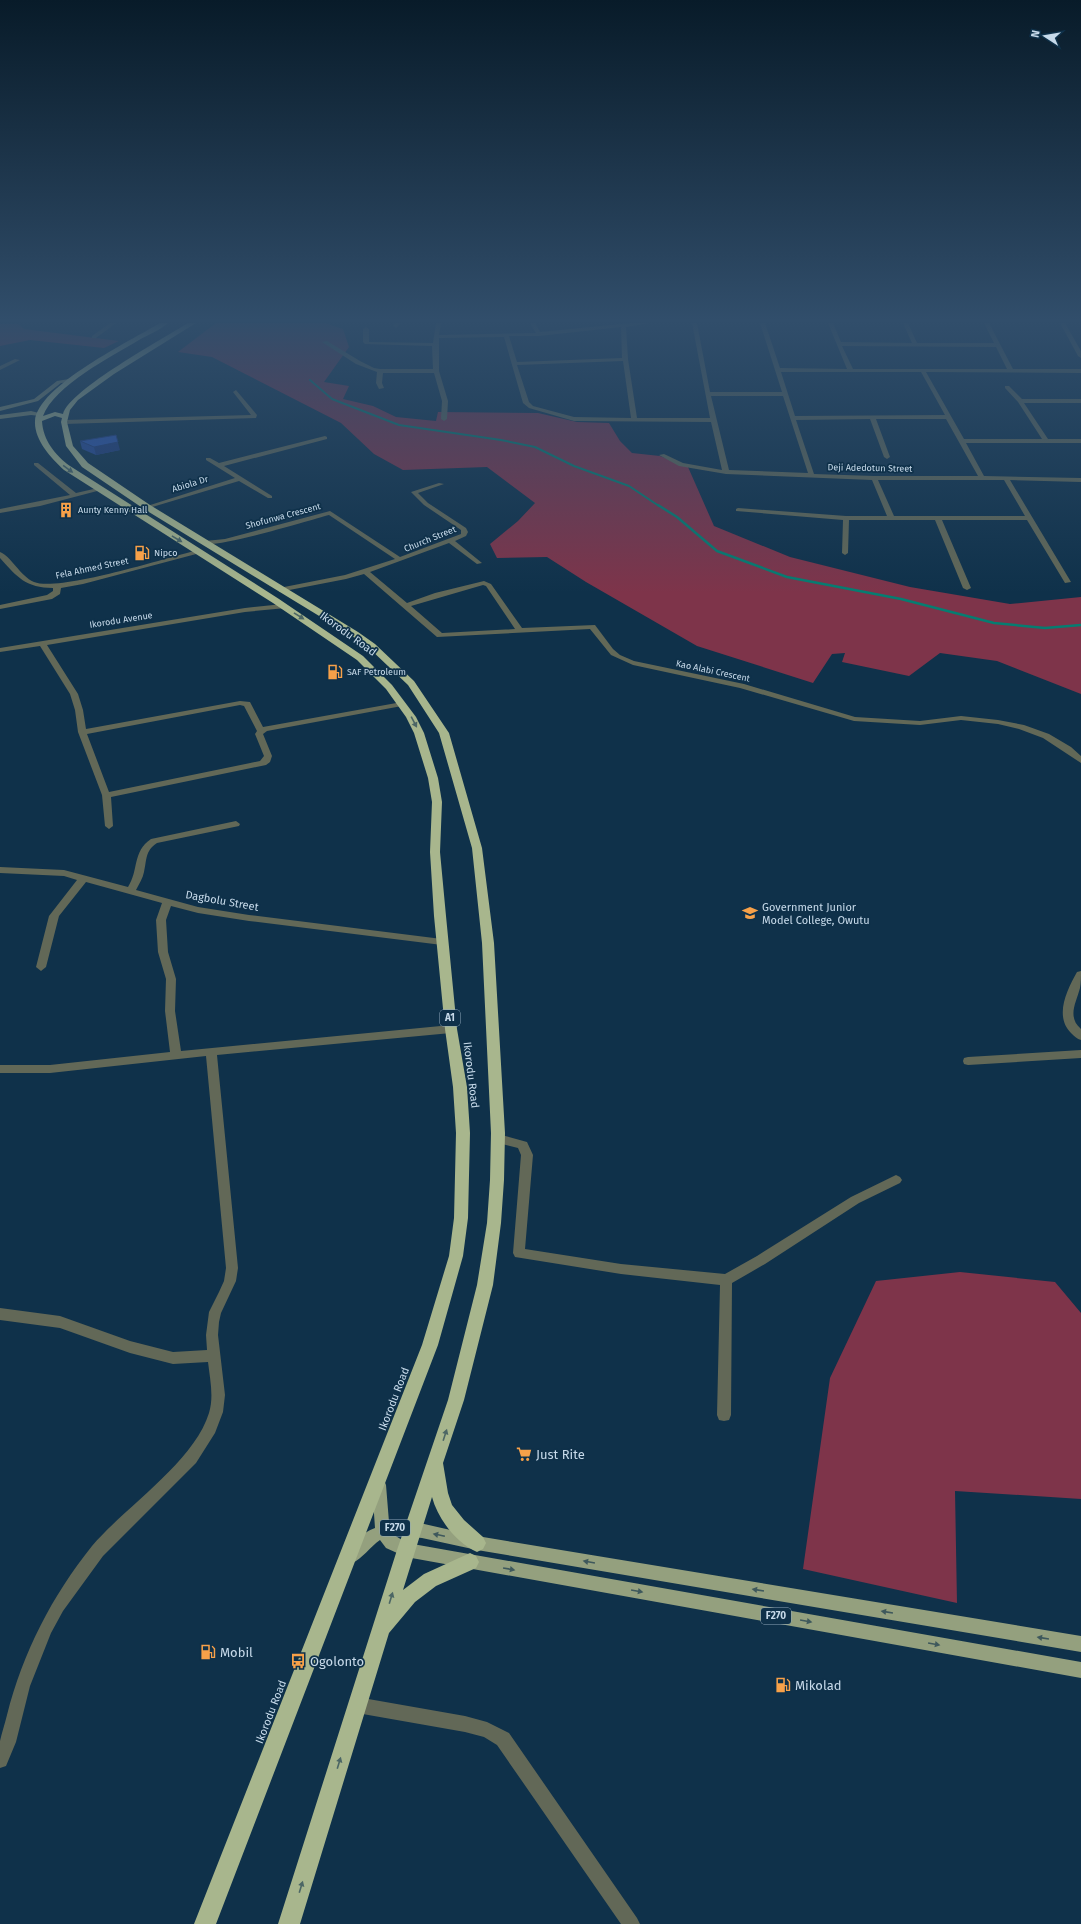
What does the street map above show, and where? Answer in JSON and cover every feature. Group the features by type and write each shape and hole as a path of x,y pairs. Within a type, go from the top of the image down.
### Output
{"highway":[{"path":"40,417 52,413"},
{"path":"40,417 57,413"},
{"name":"Ikorodu Road","path":"61,413 66,439 78,458 85,465 147,507 270,597 360,658 375,671 402,704 419,733 433,778 437,802 435,852 442,942 451,1029 460,1087 464,1133 461,1218 456,1256 430,1345 379,1477 336,1582 205,1924"},
{"name":"Ikorodu Road","path":"40,417 43,437 54,456 67,468 98,490 202,548 282,590 354,634 383,656 411,683 444,733 460,782 477,848 486,913 498,1140 494,1223 485,1285 456,1400 412,1530 289,1924"},
{"path":"436,1461 440,1502 446,1513 477,1543"},
{"path":"381,1630 409,1596 430,1580 470,1562"}],"main road":[{"name":"F270","path":"379,1477 382,1531 391,1543 406,1550 1081,1670"},
{"name":"F270","path":"336,1582 353,1554 368,1539 382,1531 396,1527 477,1543 1081,1644"}],"street":[{"path":"0,416 13,413"},
{"path":"0,416 31,413 40,417"},
{"path":"71,413 107,422 176,418 254,417 255,416 252,413"},
{"path":"444,413 444,419"},
{"path":"548,413 574,420 714,420"},
{"path":"633,413 634,420"},
{"path":"713,413 726,472"},
{"path":"792,413 812,476"},
{"path":"945,413 982,478"},
{"path":"1028,413 1046,441"},
{"path":"872,417 887,457"},
{"path":"794,418 947,417"},
{"path":"220,465 325,438"},
{"path":"961,441 1081,441"},
{"name":"Deji Adedotun Street","path":"662,455 681,465 726,472 874,478 1006,478 1081,480"},
{"path":"208,459 270,497"},
{"path":"36,464 74,495"},
{"path":"874,478 892,519"},
{"path":"1006,478 1067,582"},
{"name":"Abiola Dr","path":"147,507 239,479"},
{"name":"Church Street","path":"282,590 366,572 464,535 464,529 426,504 414,492 441,484"},
{"path":"0,511 40,504 98,490"},
{"path":"738,510 846,518 938,520 1029,518"},
{"name":"Shofunwa Crescent","path":"202,548 330,513 400,560"},
{"path":"845,553 846,518"},
{"path":"938,520 967,588"},
{"path":"451,541 478,563"},
{"name":"Fela Ahmed Street","path":"0,554 30,582 36,585 57,585 90,580 202,548"},
{"name":"Kao Alabi Crescent","path":"366,572 440,635 592,627 614,654 628,662 741,686 854,719 920,723 961,718 980,719 1015,726 1059,742 1081,760"},
{"path":"405,606 438,595 484,583 489,585 519,630"},
{"path":"0,607 48,597 57,592 57,585"},
{"path":"245,610 270,597"},
{"name":"Ikorodu Avenue","path":"0,650 245,610 283,606"},
{"path":"42,643 74,694 79,710 82,732 106,795 108,826"},
{"path":"82,732 240,703 247,704 261,732 259,734 268,756 267,760 263,763 106,795"},
{"path":"261,732 402,704"},
{"path":"130,891 138,877 142,851 147,845 154,841 236,824"},
{"name":"Dagbolu Street","path":"0,870 64,873 198,910 249,918 442,942"},
{"path":"41,967 54,916 68,895 84,878"},
{"path":"167,902 161,920 163,952 171,979 170,1011 176,1055"},
{"path":"1081,975 1074,992 1068,1016 1071,1025 1081,1036"},
{"path":"0,1069 50,1069 176,1055 451,1029"},
{"path":"0,1760 8,1742 22,1686 46,1628 58,1606 98,1551 191,1458 210,1428 216,1412 218,1395 214,1356 213,1322 215,1312 226,1294 232,1268 210,1052"},
{"path":"968,1061 1081,1054"},
{"path":"498,1140 515,1142 522,1145 527,1155 519,1252 621,1269 726,1280 761,1260 855,1200 896,1180"},
{"path":"724,1415 726,1280"},
{"path":"0,1314 60,1322 130,1347 173,1358 214,1356"},
{"path":"357,1706 465,1724 487,1730 503,1739 631,1924"}],"shaded area":[{"path":"321,413 387,413 396,417 436,421 438,413 538,413 577,422 609,423 620,441 632,453 660,456 688,467 714,526 790,557 910,587 1010,604 1081,597 1081,694 997,661 940,653 909,676 842,662 845,653 832,654 813,683 697,646 586,582 547,557 497,558 490,544 518,521 535,503 487,467 403,470 374,454 341,423"},
{"path":"960,1272 1055,1282 1081,1313 1081,1499 955,1491 957,1603 803,1569 830,1378 876,1281"}],"building":[{"path":"116,435 118,442 94,447 80,441"}],"waterway":[{"path":"368,413 399,425 501,440 535,447 574,466 629,486 659,506"},
{"path":"658,505 677,517 717,551 787,577 901,599 994,623 1045,628 1081,625"}],"place":[{"name":"Aunty Kenny Hall","path":"66,510"},
{"name":"Nipco","path":"142,553"},
{"name":"SAF Petroleum","path":"335,672"},
{"name":"Government Junior Model College, Owutu","path":"750,913"},
{"name":"Just Rite","path":"524,1454"},
{"name":"Mobil","path":"208,1652"},
{"name":"Ogolonto","path":"298,1661"},
{"name":"Mikolad","path":"783,1685"}]}
